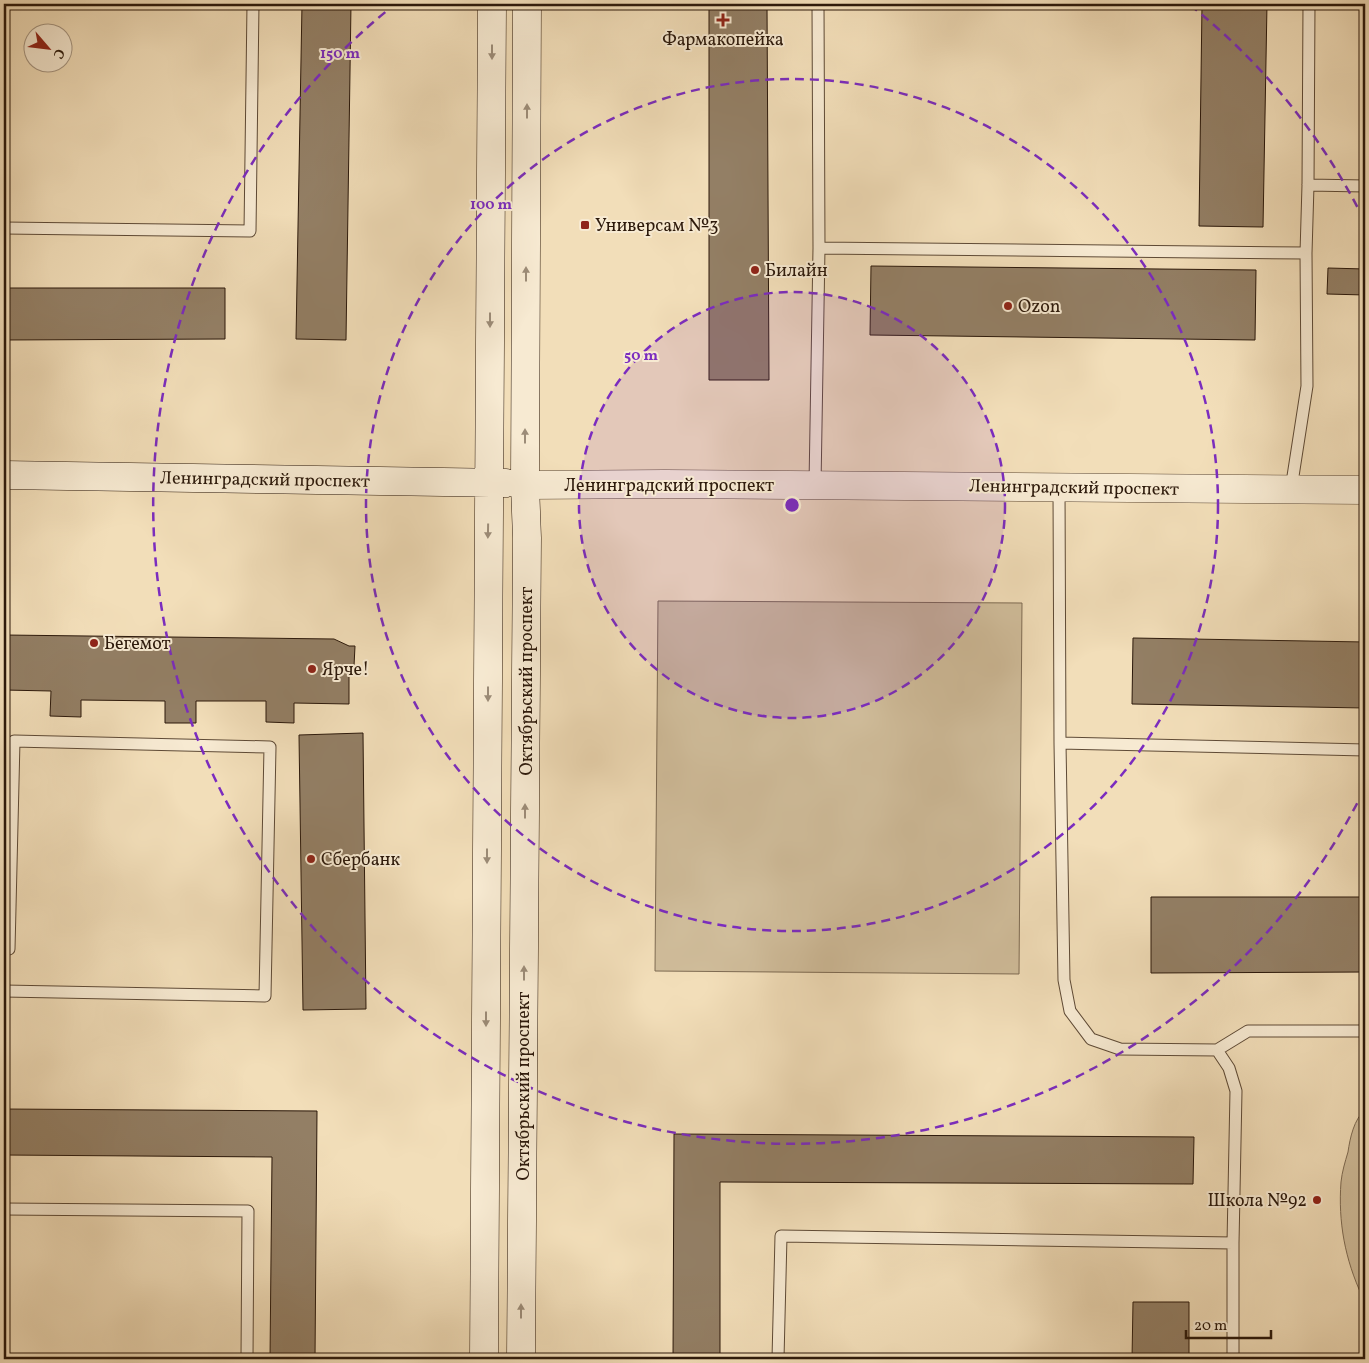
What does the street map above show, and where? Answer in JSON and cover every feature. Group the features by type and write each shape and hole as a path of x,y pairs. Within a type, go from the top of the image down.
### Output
{"main road":[{"path":"484,1359 492,4"},
{"name":"Октябрьский проспект","path":"520,1359 527,547 525,485 527,4"},
{"name":"Ленинградский проспект","path":"4,475 489,482 525,485 647,484 1365,490"}],"lane":[{"path":"4,228 250,231 254,4"},
{"path":"815,485 819,248 818,4"},
{"path":"1291,489 1307,386 1306,253 1309,4"},
{"path":"1308,185 1365,186"},
{"path":"819,248 1306,253"},
{"path":"1059,487 1060,743 1064,980 1070,1011 1091,1039 1120,1049 1217,1050 1248,1032 1365,1031"},
{"path":"4,991 265,996 270,747 14,741 9,949"},
{"path":"1060,743 1365,750"},
{"path":"1217,1050 1229,1068 1236,1091 1233,1359"},
{"path":"4,1209 248,1210 247,1359"},
{"path":"778,1359 780,1236 1233,1243"}],"shaded area":[{"path":"658,601 1022,603 1019,974 655,971"},
{"path":"1365,1110 1365,1297 1362,1296 1356,1282 1347,1254 1342,1226 1340,1197 1342,1174 1351,1135 1358,1118"}],"building":[{"path":"302,4 351,4 346,340 296,339"},
{"path":"709,4 767,4 769,380 709,380"},
{"path":"1202,4 1267,4 1263,227 1199,226"},
{"path":"871,266 1256,270 1255,340 870,335"},
{"path":"1328,268 1365,269 1365,295 1327,294"},
{"path":"4,288 225,288 225,339 4,340"},
{"path":"5,635 334,639 349,646 355,646 354,666 349,667 349,704 294,703 294,723 266,722 266,701 196,701 196,723 165,723 165,701 81,700 81,717 50,716 51,691 4,690"},
{"path":"1133,638 1365,642 1365,708 1132,704"},
{"path":"363,733 366,1009 303,1010 299,735"},
{"path":"1151,897 1365,897 1365,972 1151,973"},
{"path":"4,1109 317,1111 315,1359 270,1359 272,1157 4,1155"},
{"path":"674,1134 1194,1137 1193,1184 720,1182 720,1359 673,1359"},
{"path":"1133,1302 1189,1302 1189,1359 1132,1359"}],"place":[{"name":"Фармакопейка","path":"723,20"},
{"name":"Универсам №3","path":"585,225"},
{"name":"Билайн","path":"755,270"},
{"name":"Ozon","path":"1008,306"},
{"name":"Бегемот","path":"94,643"},
{"name":"Ярче!","path":"312,669"},
{"name":"Сбербанк","path":"311,859"},
{"name":"Школа №92","path":"1317,1200"}]}
